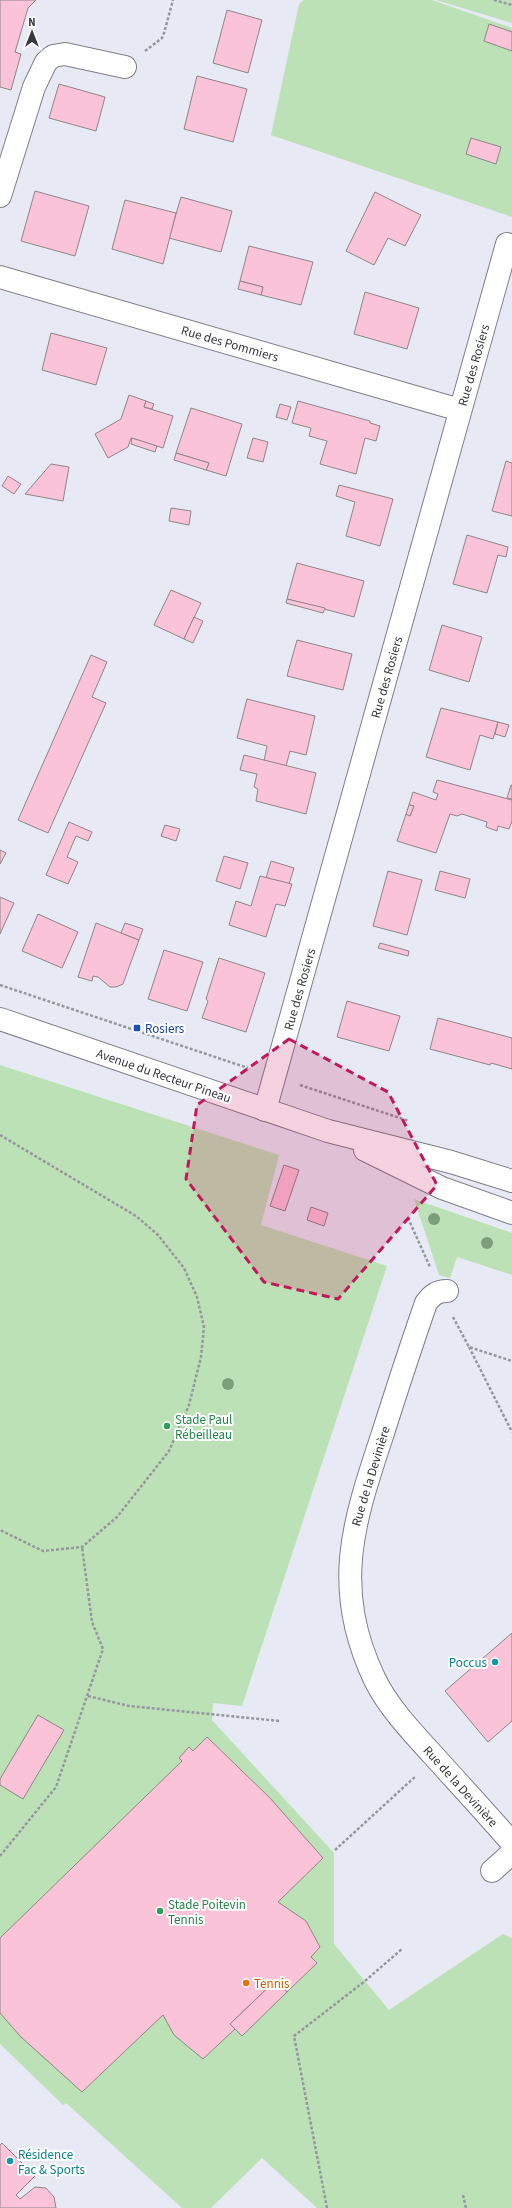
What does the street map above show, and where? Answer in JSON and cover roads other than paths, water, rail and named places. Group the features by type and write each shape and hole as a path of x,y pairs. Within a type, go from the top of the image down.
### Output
{"street":[{"path":"0,196 34,87 46,62 53,56 65,54 125,67"},
{"name":"Rue des Rosiers","path":"266,1110 507,244"},
{"name":"Rue des Pommiers","path":"0,277 460,410"},
{"name":"Avenue du Recteur Pineau","path":"0,1019 328,1131 451,1162 512,1182"},
{"name":"Avenue du Recteur Pineau","path":"328,1131 442,1188 512,1213"},
{"name":"Rue de la Devinière","path":"444,1291 431,1295 426,1302 363,1493 354,1525 350,1556 348,1622 375,1680 400,1718 512,1843"},
{"path":"492,1871 512,1853"}],"place":[{"name":"Rosiers","path":"137,1028"},
{"name":"Stade Paul Rébeilleau","path":"167,1426"},
{"name":"Poccus","path":"495,1662"},
{"name":"Stade Poitevin Tennis","path":"160,1911"},
{"name":"Tennis","path":"246,1983"},
{"name":"Résidence Fac & Sports","path":"10,2161"}]}
